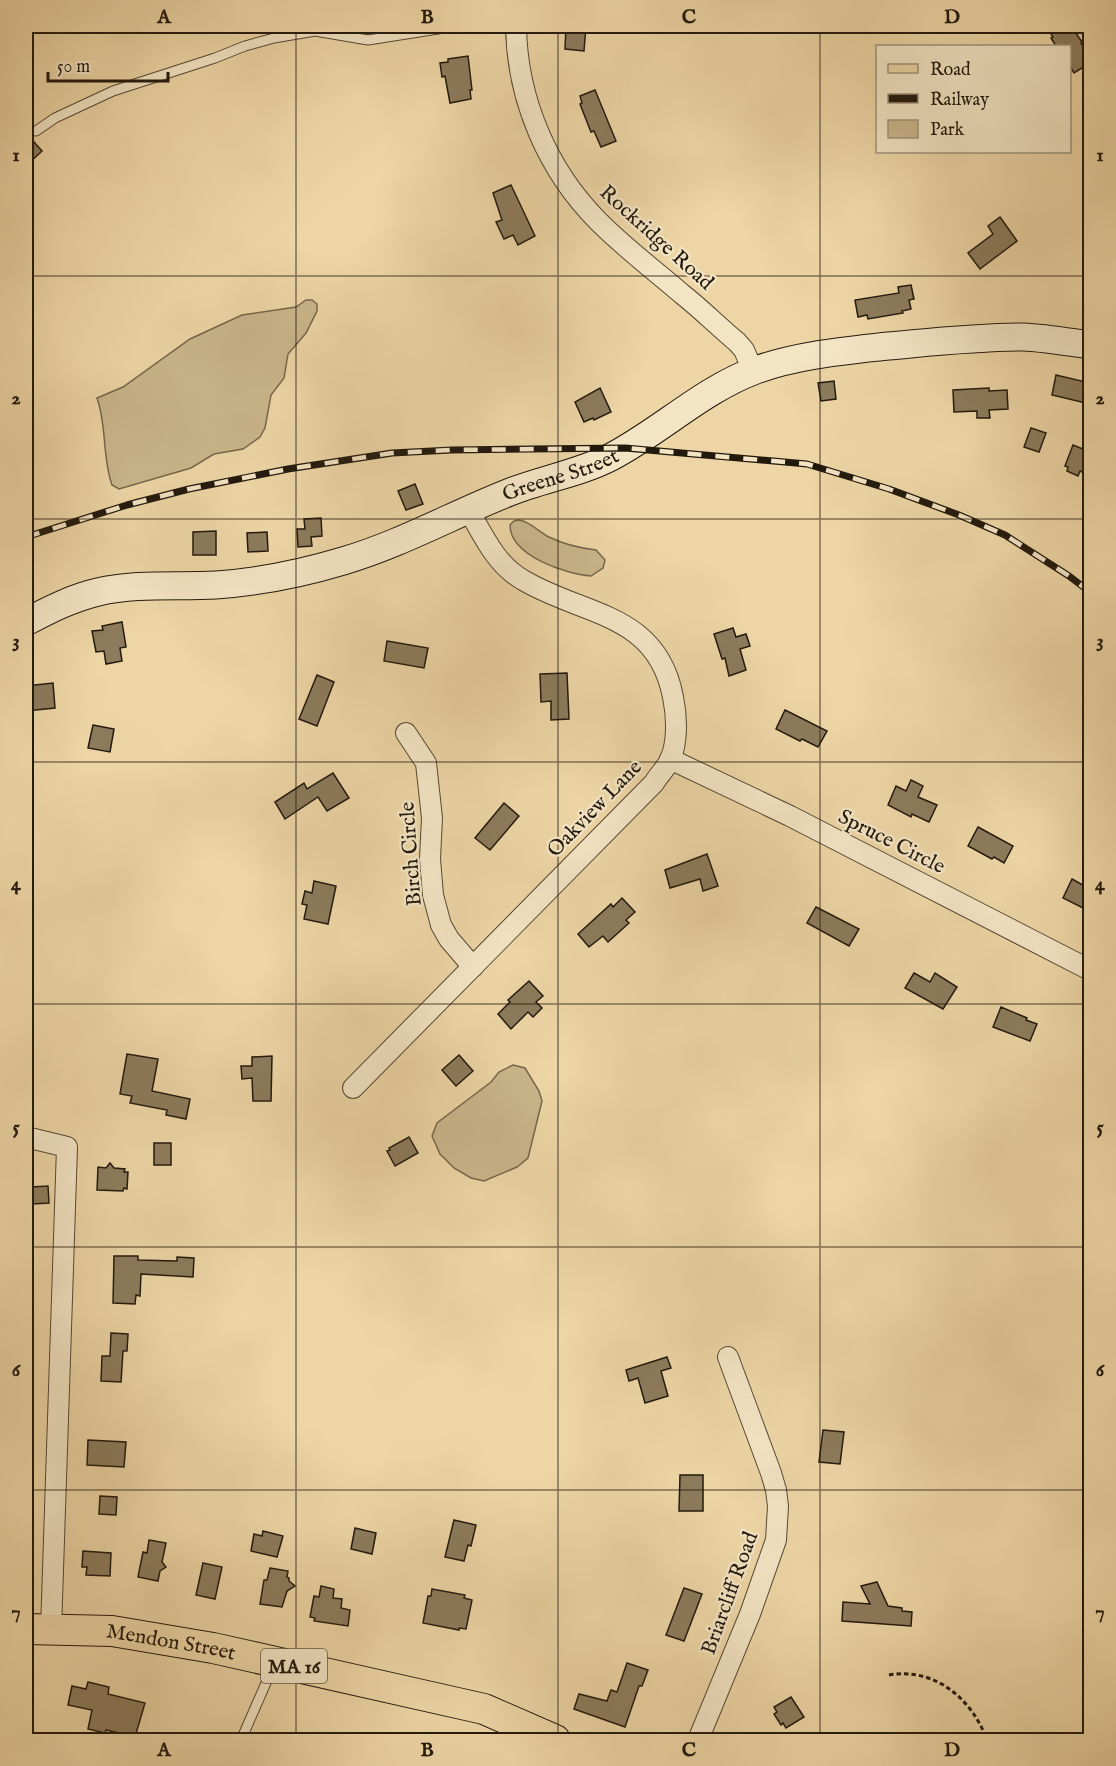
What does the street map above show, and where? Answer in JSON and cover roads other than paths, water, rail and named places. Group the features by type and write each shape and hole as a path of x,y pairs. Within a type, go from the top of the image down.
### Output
{"main road":[{"name":"Mendon Street","path":"38,1629 112,1631 213,1648 484,1709 555,1740"}],"street":[{"name":"Rockridge Road","path":"516,26 519,69 533,120 550,157 598,221 737,342 744,350 753,371"},
{"name":"Greene Street","path":"26,622 75,599 106,590 130,587 231,584 340,562 368,553 533,483 610,457 653,432 691,404 753,371 816,355 934,342 1025,338 1090,345"},
{"name":"Oakview Lane","path":"352,1088 654,783 670,759 676,734 675,708 670,682 660,659 652,650 638,636 604,614 522,580 494,553 468,509"},
{"name":"Birch Circle","path":"406,733 426,763 432,818 430,859 433,895 441,925 449,939 473,968"},
{"name":"Spruce Circle","path":"670,759 780,811 1090,970"},
{"path":"26,1137 68,1147 38,1629"},
{"name":"Briarcliff Road","path":"698,1740 762,1583 776,1540 778,1522 774,1481 728,1357"}],"lane":[{"path":"36,131 55,118 113,91 274,38 315,31 368,40 457,26"},
{"path":"241,1740 276,1662"}],"railway":[{"path":"26,537 127,505 189,489 288,469 392,453 625,448 807,464 889,489 1005,535 1090,592"}]}
